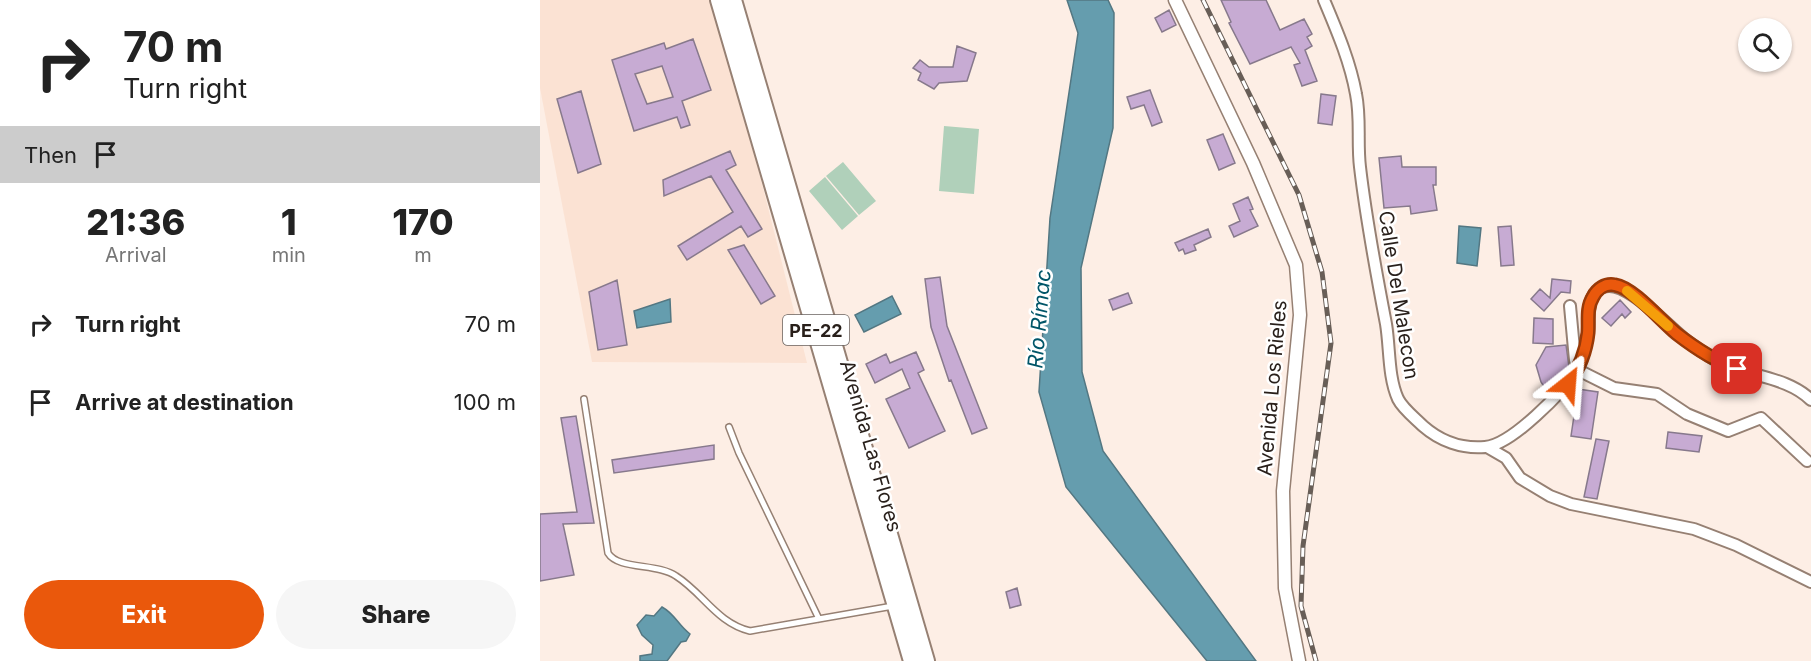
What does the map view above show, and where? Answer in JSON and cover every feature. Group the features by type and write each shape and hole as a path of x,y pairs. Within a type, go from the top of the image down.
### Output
{"highway":[{"name":"Avenida Las Flores","path":"719,0 832,364 903,604 926,661"},
{"name":"Avenida Las Flores","path":"733,0 832,364"},
{"name":"Avenida Las Flores","path":"903,604 912,661"}],"street":[{"name":"Avenida Los Rieles","path":"1175,0 1253,163 1296,266 1300,315 1283,491 1285,588 1299,661"},
{"name":"Calle Del Malecon","path":"1324,0 1344,48 1357,96 1359,165 1390,347 1392,381 1399,401 1435,436 1458,445 1487,447"},
{"path":"1487,447 1507,437 1532,418 1560,393 1578,370 1588,333 1588,306 1598,289 1606,285 1616,285 1632,295 1677,333 1714,359 1791,386 1811,400"},
{"path":"1570,306 1578,370 1614,388 1657,394 1687,414 1728,431 1761,418 1807,462"},
{"path":"1487,447 1506,458 1520,478 1550,496 1571,504 1694,530 1736,545 1811,582"}],"lane":[{"path":"584,399 608,553 611,559 657,567 676,576 723,619 738,628 750,631 903,604"},
{"path":"729,428 819,619"}],"shaded area":[{"path":"540,0 716,0 807,363 592,362 540,88"}],"green space":[{"path":"944,126 979,129 974,194 939,191"},
{"path":"843,162 876,201 859,215 826,176"},
{"path":"825,177 858,216 842,230 809,191"}],"water":[{"path":"1067,0 1108,0 1114,13 1113,128 1081,268 1082,372 1103,451 1256,661 1207,661 1066,487 1039,392 1050,218 1078,33"},
{"path":"1459,226 1481,228 1477,266 1457,263"},
{"path":"892,296 901,314 864,332 855,315"},
{"path":"670,299 671,322 637,328 634,311"},
{"path":"662,607 690,634 667,661 640,661 640,656 652,654 653,645 642,635 637,625 646,615 654,616"}],"building":[{"path":"1221,0 1266,0 1280,30 1304,19 1312,34 1307,37 1312,46 1305,50 1317,81 1302,86 1294,65 1300,63 1291,47 1250,64 1229,23 1231,22"},
{"path":"1169,10 1176,25 1162,32 1155,18"},
{"path":"693,39 711,90 682,101 690,125 681,128 677,117 634,131 612,60 664,43 666,49","holes":["662,66 673,97 647,104 635,74"]},
{"path":"957,46 976,53 967,81 939,83 934,89 918,80 921,73 913,68 920,60 929,67 953,67"},
{"path":"1150,90 1162,122 1152,126 1144,105 1131,109 1127,97"},
{"path":"581,91 601,164 578,173 557,99"},
{"path":"1321,94 1336,96 1332,125 1318,123"},
{"path":"1223,134 1235,163 1219,170 1207,140"},
{"path":"730,151 736,165 726,170 762,229 748,237 741,226 687,260 678,246 733,212 711,176 664,196 663,180"},
{"path":"1401,156 1402,167 1436,167 1436,185 1433,185 1437,210 1411,214 1410,206 1384,208 1379,158"},
{"path":"1248,197 1253,209 1250,210 1258,226 1234,237 1229,226 1240,221 1233,204"},
{"path":"1511,226 1514,265 1501,266 1498,227"},
{"path":"1208,229 1211,237 1194,245 1196,250 1185,254 1183,249 1179,251 1175,243"},
{"path":"744,245 775,296 761,304 728,250"},
{"path":"940,277 947,326 987,428 972,434 951,380 949,381 931,327 925,279"},
{"path":"1552,279 1571,281 1570,293 1561,292 1544,311 1531,299 1540,289 1550,298"},
{"path":"617,280 627,345 598,350 589,292"},
{"path":"1128,293 1132,303 1113,310 1109,300"},
{"path":"1620,300 1631,312 1625,318 1622,314 1611,326 1602,318"},
{"path":"1534,318 1553,319 1553,344 1533,343"},
{"path":"1566,345 1569,367 1548,393 1541,382 1536,365 1546,347"},
{"path":"916,352 924,370 918,373 945,431 909,448 886,399 910,388 902,369 875,383 866,364 886,354 890,363"},
{"path":"1578,389 1598,392 1591,439 1571,436"},
{"path":"576,416 594,523 563,524 574,575 540,581 540,514 577,512 561,418"},
{"path":"1668,432 1702,436 1699,452 1666,448"},
{"path":"1596,439 1609,441 1597,499 1584,497"},
{"path":"714,445 714,459 614,473 612,460"},
{"path":"1017,588 1021,605 1010,608 1006,592"}],"railway":[{"path":"1203,0 1299,195 1322,272 1331,343 1303,546 1301,606 1316,661"}],"slow traffic":[{"path":"1627,291 1668,326"}],"route":[{"path":"1568,384 1578,370 1584,353 1588,333 1588,306 1598,289 1606,285 1616,285 1632,295 1694,346 1714,359 1737,369"}],"water label":[{"name":"Río Rímac","path":"1039,319"}]}
